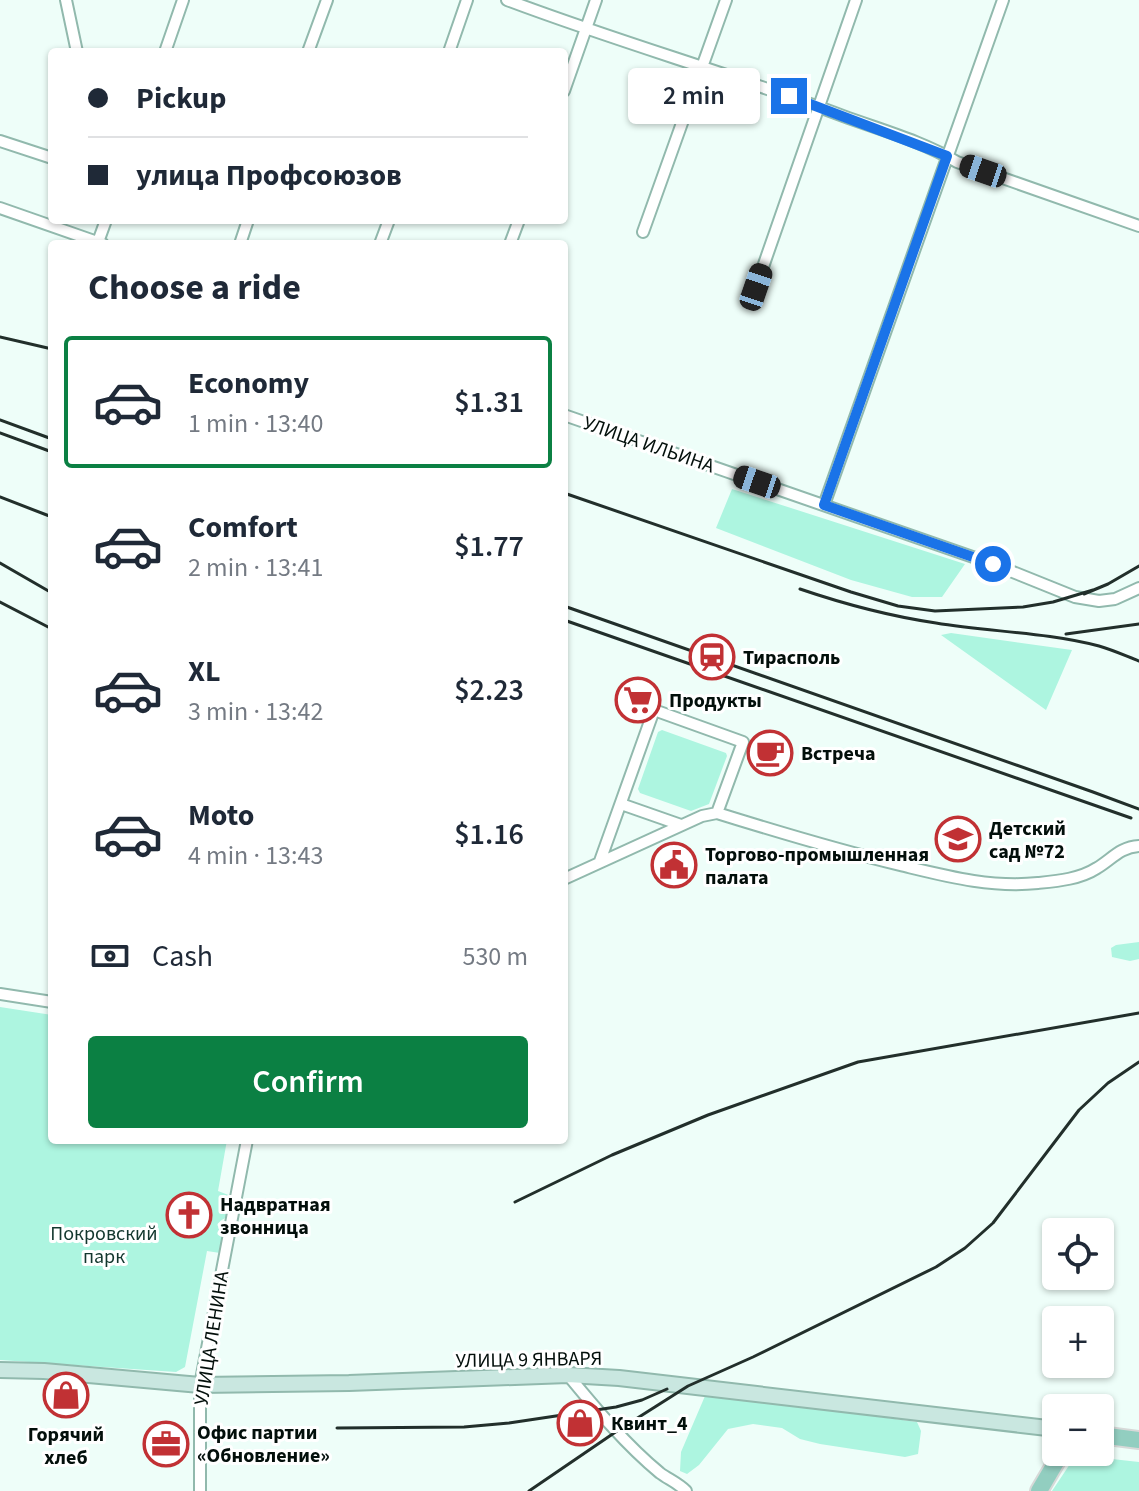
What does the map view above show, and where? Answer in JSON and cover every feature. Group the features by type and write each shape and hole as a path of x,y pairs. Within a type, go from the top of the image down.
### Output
{"main road":[{"path":"1114,1437 1139,1440"},
{"path":"1039,1491 1054,1466"}],"street":[{"path":"66,0 76,48"},
{"path":"166,48 183,0"},
{"path":"309,48 327,0"},
{"path":"450,48 467,0"},
{"path":"507,0 585,30 818,106 957,162 1139,226"},
{"path":"568,79 596,0"},
{"path":"643,232 726,0"},
{"path":"756,287 856,0"},
{"path":"824,505 1003,0"},
{"path":"0,141 48,157"},
{"path":"0,208 91,240"},
{"name":"УЛИЦА ИЛЬИНА","path":"568,416 993,564 1075,597 1099,601 1115,599 1139,588"},
{"path":"600,861 654,710 743,742 717,813"},
{"path":"621,804 681,825"},
{"path":"568,877 681,825 717,813 823,846 990,884 1038,883 1079,876 1097,868 1117,852 1139,846"},
{"path":"0,994 48,1001"},
{"name":"УЛИЦА ЛЕНИНА","path":"200,1491 200,1385 246,1144"},
{"name":"УЛИЦА 9 ЯНВАРЯ","path":"0,1370 200,1385 568,1375 619,1378 1042,1427"},
{"path":"568,1375 617,1431 661,1473 686,1491"}],"green space":[{"path":"732,489 965,564 942,597 912,597 851,580 716,528"},
{"path":"951,633 1072,650 1046,710 941,635"},
{"path":"662,730 726,753 709,804 691,811 640,793 638,789 658,732"},
{"path":"1139,942 1139,959 1130,961 1112,957 1111,948 1116,945"},
{"name":"Покровский парк","path":"0,1007 48,1014 48,1144 226,1144 218,1191 231,1196 227,1217 220,1221 218,1228 224,1236 220,1253 207,1251 185,1367 176,1372 0,1360"},
{"path":"705,1396 917,1422 921,1431 918,1454 905,1457 820,1444 800,1439 782,1428 753,1424 728,1429 699,1465 687,1474 680,1471 681,1452"},
{"path":"1114,1459 1139,1462 1139,1491 1052,1491 1069,1466 1114,1466"}],"railway":[{"path":"0,337 48,348"},
{"path":"0,420 48,438"},
{"path":"0,433 48,451"},
{"path":"568,494 898,606 935,611 1023,607 1093,590"},
{"path":"0,497 48,515"},
{"path":"0,563 48,591"},
{"path":"1084,594 1139,566"},
{"path":"800,589 918,620 1079,641 1139,661"},
{"path":"0,602 48,627"},
{"path":"568,607 1139,809"},
{"path":"568,621 1131,818"},
{"path":"1066,634 1139,624"},
{"path":"515,1202 612,1155 708,1115 858,1062 1139,1013"},
{"path":"529,1491 688,1386 936,1267 965,1248 993,1223 1079,1110 1108,1083 1139,1062"},
{"path":"337,1428 464,1427 509,1423 616,1407 667,1389"}],"place":[{"name":"Тирасполь","path":"712,657"},
{"name":"Продукты","path":"638,700"},
{"name":"Встреча","path":"770,753"},
{"name":"Детский сад №72","path":"958,839"},
{"name":"Торгово-промышленная палата","path":"674,865"},
{"name":"Надвратная звонница","path":"189,1215"},
{"name":"Горячий хлеб","path":"66,1395"},
{"name":"Квинт_4","path":"580,1423"},
{"name":"Офис партии «Обновление»","path":"166,1444"}],"route":[{"path":"789,96 947,156 824,505 993,564"}]}
